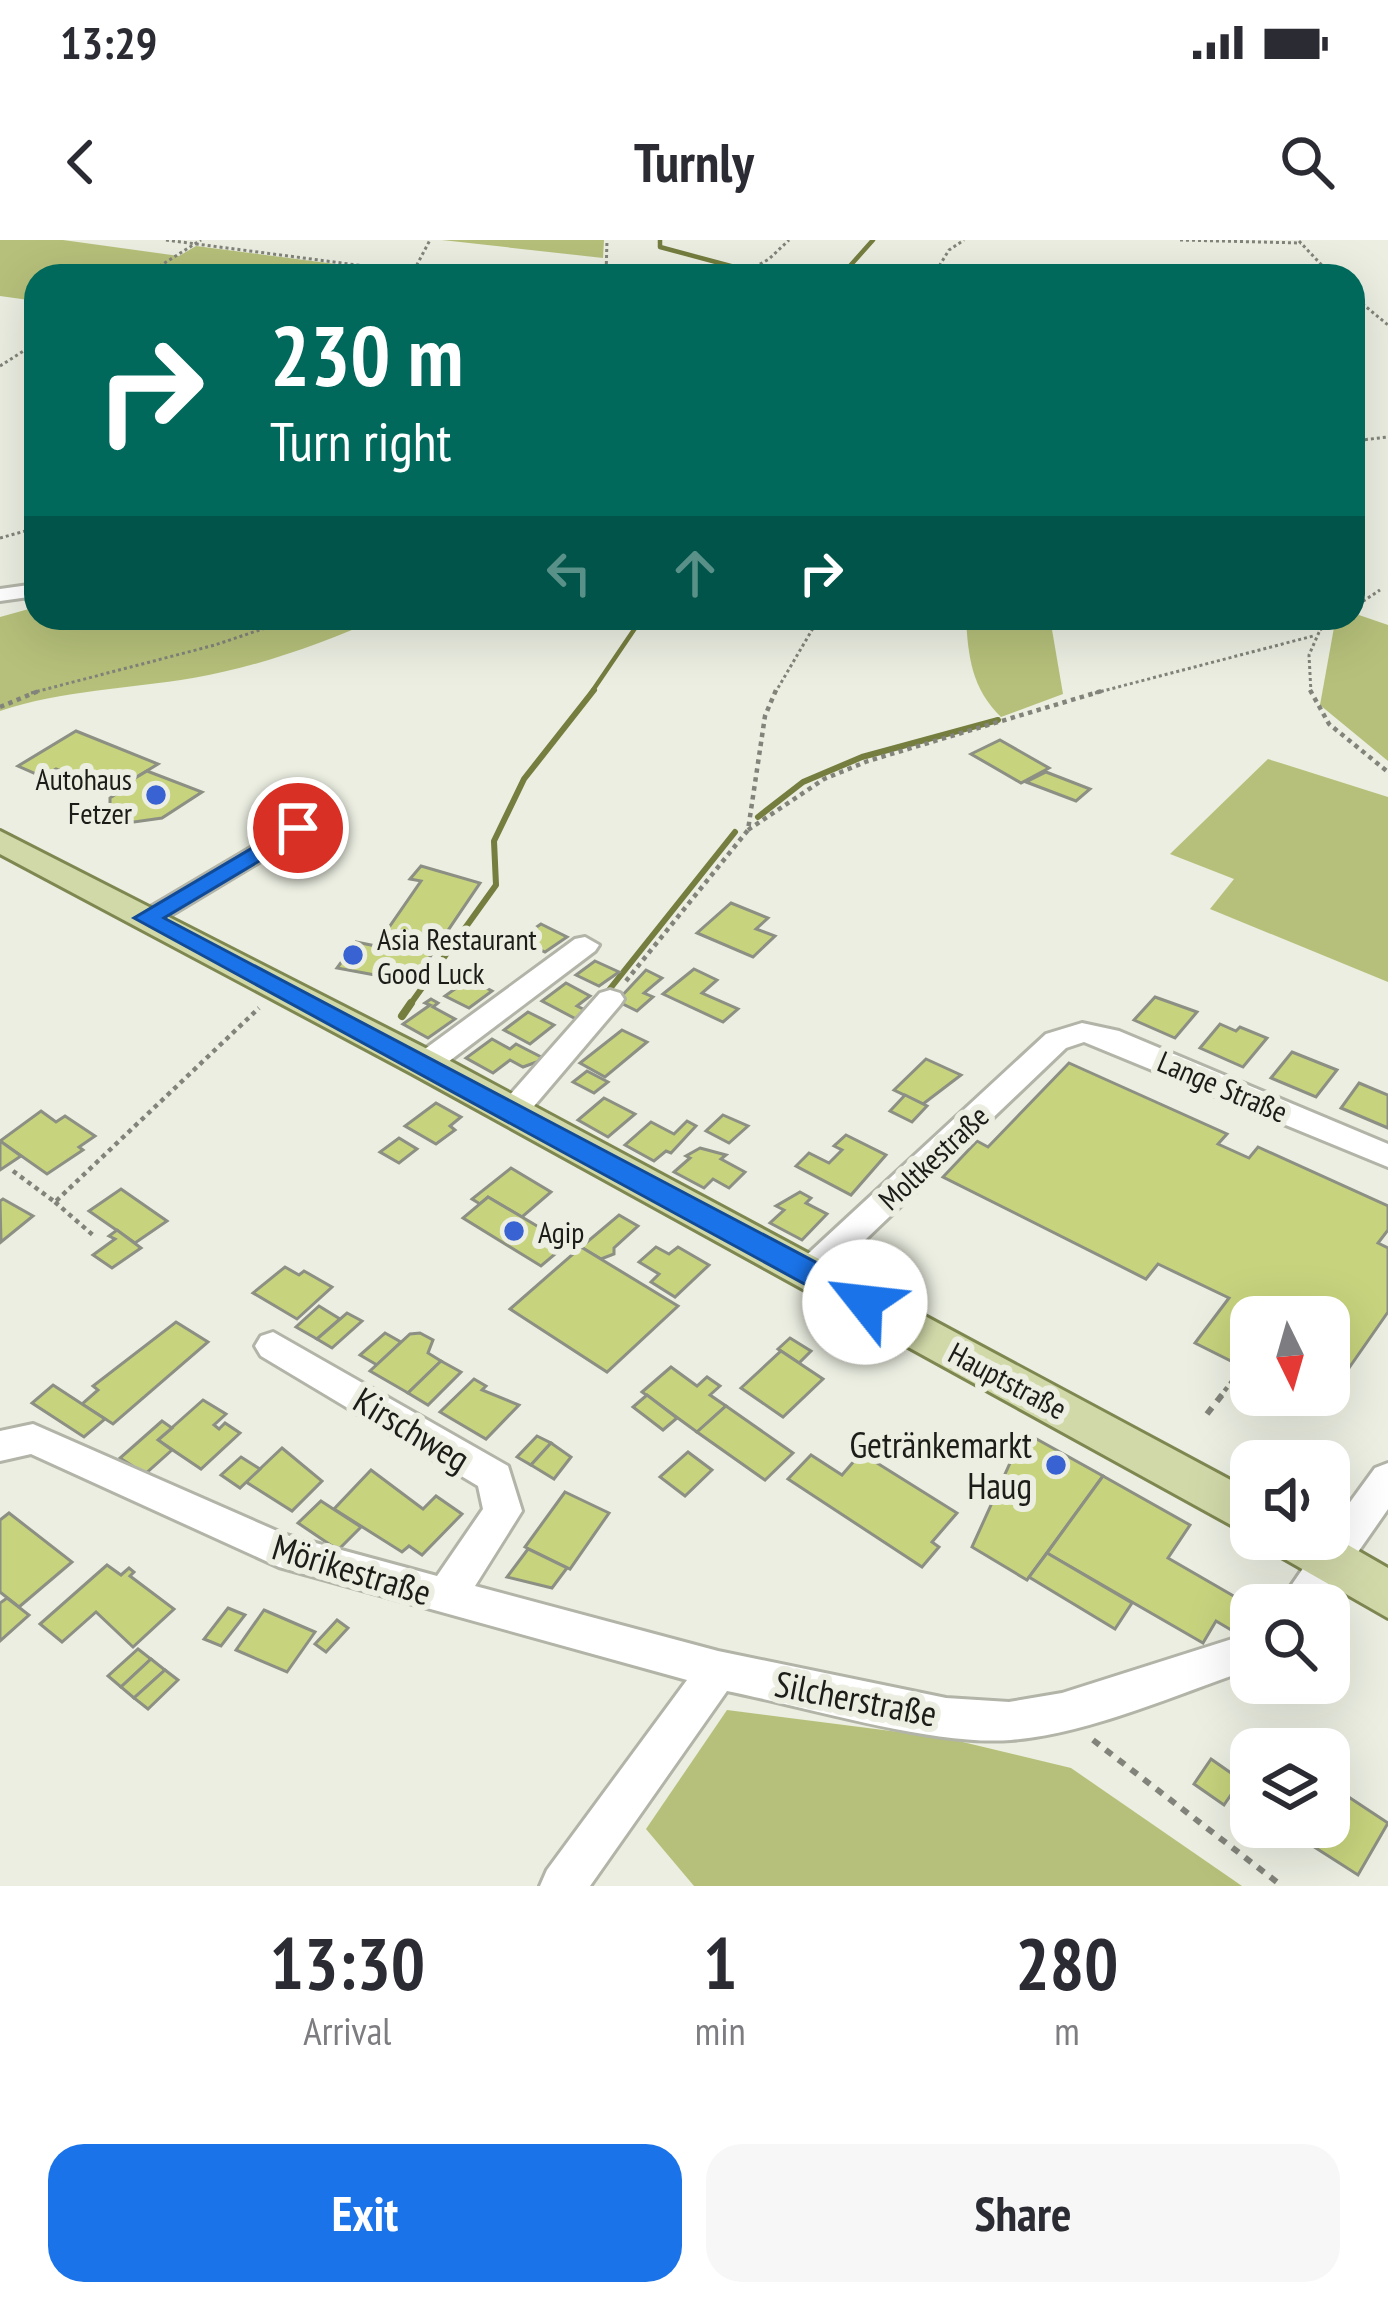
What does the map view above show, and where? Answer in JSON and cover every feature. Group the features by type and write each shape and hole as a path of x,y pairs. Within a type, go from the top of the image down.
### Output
{"main road":[{"name":"Hauptstraße","path":"0,842 425,1064 1230,1503"},
{"path":"1330,1560 1388,1595"}],"street":[{"path":"146,918 298,828"},
{"path":"425,1064 585,945"},
{"path":"512,1112 610,999"},
{"name":"Lange Straße","path":"1056,1041 1082,1032 1109,1038 1388,1156"},
{"name":"Moltkestraße","path":"810,1272 1056,1041"},
{"name":"Kirschweg","path":"273,1346 495,1478 503,1510 445,1598"},
{"name":"Mörikestraße","path":"0,1446 33,1439 279,1550 718,1670"},
{"path":"1350,1515 1388,1479"},
{"name":"Silcherstraße","path":"718,1670 946,1717 1009,1721 1062,1712 1230,1658"},
{"path":"563,1886 718,1670"}],"path":[{"path":"166,240 339,264"},
{"path":"163,264 201,240"},
{"path":"761,264 789,240"},
{"path":"940,264 949,250 964,240"},
{"path":"1180,240 1299,241 1321,264"},
{"path":"1365,600 1380,590"},
{"path":"0,707 32,692 259,630"},
{"path":"748,830 764,716 784,671 811,630"},
{"path":"610,999 748,830 824,779 868,761 1107,689 1313,636 1320,630"},
{"path":"1313,636 1306,691 1322,718 1388,772"},
{"path":"55,1202 242,1020 283,991"},
{"path":"13,1171 94,1236"},
{"path":"1207,1414 1230,1384"},
{"path":"1062,1712 1111,1756 1282,1886"}],"green space":[{"path":"0,240 63,240 179,256 196,246 335,264 24,264 24,299 0,296"},
{"path":"442,240 604,240 603,258"},
{"path":"24,610 24,630 351,630 241,668 0,711 0,617"},
{"path":"1365,617 1388,625 1388,761 1320,705 1334,630 1365,630"},
{"path":"967,630 1052,630 1063,694 1001,717 973,672"},
{"path":"1268,759 1388,797 1388,982 1210,909 1234,879 1170,854"},
{"path":"727,1710 946,1738 1071,1768 1242,1886 694,1886 646,1829"}],"building":[{"path":"76,731 158,764 112,792 56,769 43,777 18,766"},
{"path":"1000,740 1049,768 1021,783 971,754"},
{"name":"Autohaus Fetzer","path":"147,771 202,792 162,818 134,822 110,812 110,798 116,794 112,792"},
{"path":"1046,772 1090,789 1076,801 1026,782"},
{"path":"421,866 480,883 413,982 337,968 356,942 376,946 421,881 410,879"},
{"path":"731,903 768,918 756,929 775,936 753,957 697,933"},
{"path":"541,924 567,937 545,952 519,939"},
{"path":"595,961 619,972 599,986 576,975"},
{"path":"694,969 717,980 702,993 738,1009 723,1022 663,994"},
{"path":"646,970 662,978 644,993 653,997 637,1011 617,1001"},
{"path":"469,979 492,991 469,1008 445,996"},
{"path":"566,983 590,996 577,1006 587,1011 576,1019 542,1001"},
{"path":"1155,997 1197,1012 1175,1038 1134,1020"},
{"path":"431,999 438,1003 433,1007 455,1019 428,1038 403,1024 430,1005 425,1003"},
{"path":"528,1012 554,1025 530,1044 504,1030"},
{"path":"1220,1024 1267,1038 1243,1067 1200,1048"},
{"path":"622,1030 647,1042 605,1077 580,1063"},
{"path":"492,1039 510,1049 516,1044 545,1059 523,1067 510,1060 493,1073 466,1058"},
{"path":"1292,1052 1337,1070 1316,1097 1271,1078"},
{"path":"926,1059 961,1075 923,1104 894,1090"},
{"path":"1069,1063 1227,1134 1218,1144 1249,1158 1258,1147 1388,1206 1388,1230 1378,1243 1388,1248 1388,1312 1350,1366 1350,1296 1230,1296 1230,1360 1195,1343 1229,1298 1158,1264 1146,1279 943,1177 977,1141 988,1147"},
{"path":"587,1071 608,1082 594,1093 573,1082"},
{"path":"1359,1083 1388,1095 1388,1128 1341,1108"},
{"path":"905,1095 927,1106 912,1122 890,1111"},
{"path":"604,1098 635,1114 608,1137 578,1120"},
{"path":"436,1103 461,1117 450,1126 455,1130 436,1144 405,1126"},
{"path":"41,1111 56,1122 65,1116 95,1136 47,1174 0,1141"},
{"path":"723,1115 748,1126 729,1143 706,1131"},
{"path":"687,1121 696,1126 671,1153 666,1151 654,1161 625,1145 651,1122 674,1134"},
{"path":"846,1135 886,1155 851,1195 796,1166 809,1153 829,1163 842,1150 834,1146"},
{"path":"399,1138 417,1149 399,1163 380,1152"},
{"path":"0,1141 21,1156 0,1170"},
{"path":"700,1148 726,1155 721,1159 745,1172 729,1188 713,1179 704,1188 674,1172 690,1158 686,1156"},
{"path":"511,1168 551,1192 522,1217 488,1197 480,1204 472,1199"},
{"path":"121,1189 167,1221 135,1243 89,1211"},
{"path":"800,1192 811,1198 806,1203 827,1214 802,1240 770,1223 784,1210 776,1206"},
{"name":"Agip","path":"488,1197 567,1244 541,1266 463,1218"},
{"path":"0,1201 33,1216 1,1242"},
{"path":"619,1215 638,1226 614,1248 614,1254 601,1259 581,1247"},
{"path":"117,1230 141,1248 112,1268 93,1255 115,1239 109,1236"},
{"path":"581,1247 678,1306 607,1372 510,1309"},
{"path":"656,1247 669,1254 678,1247 709,1265 675,1297 651,1282 659,1274 639,1262"},
{"path":"285,1267 299,1275 304,1271 332,1287 297,1319 253,1293"},
{"path":"319,1306 340,1319 317,1339 296,1327"},
{"path":"347,1313 362,1321 332,1348 317,1339"},
{"path":"176,1322 208,1342 113,1424 82,1404 98,1390 93,1386"},
{"path":"385,1333 401,1342 377,1365 360,1355"},
{"path":"410,1334 433,1340 428,1353 441,1361 408,1393 370,1371"},
{"path":"790,1338 811,1351 799,1363 778,1349"},
{"path":"781,1351 823,1379 783,1417 741,1388"},
{"path":"441,1361 461,1372 428,1405 408,1393"},
{"path":"671,1367 697,1386 707,1377 720,1386 710,1395 726,1406 697,1432 642,1392"},
{"path":"474,1379 486,1386 482,1390 519,1405 486,1439 440,1412"},
{"path":"53,1385 105,1419 84,1437 32,1403"},
{"path":"647,1395 677,1418 663,1430 633,1407"},
{"path":"203,1400 226,1414 214,1425 219,1429 225,1423 240,1433 201,1469 158,1440"},
{"path":"726,1406 793,1453 765,1480 697,1432"},
{"path":"162,1421 172,1428 158,1440 172,1450 145,1474 120,1458"},
{"path":"1024,1432 1103,1476 1027,1580 972,1547"},
{"path":"537,1436 551,1443 531,1465 517,1457"},
{"path":"551,1443 571,1457 554,1479 531,1465"},
{"path":"282,1448 322,1481 292,1511 246,1482"},
{"path":"688,1452 712,1470 685,1496 660,1477"},
{"path":"861,1453 957,1513 932,1542 939,1547 922,1567 788,1479 811,1455 842,1475"},
{"path":"241,1457 260,1469 240,1488 221,1475"},
{"path":"371,1470 423,1509 436,1496 462,1514 422,1555 409,1546 402,1552 334,1509"},
{"path":"1103,1476 1190,1525 1168,1558 1230,1594 1230,1629 1216,1621 1203,1643 1047,1553"},
{"path":"565,1492 609,1513 570,1569 525,1547"},
{"path":"321,1501 361,1527 338,1550 298,1523"},
{"path":"9,1513 72,1562 19,1607 0,1592 0,1520"},
{"path":"528,1549 567,1568 552,1588 507,1577"},
{"path":"1047,1553 1132,1603 1115,1629 1029,1577"},
{"path":"107,1565 121,1575 129,1568 134,1572 130,1576 174,1609 133,1647 96,1612 62,1642 40,1624"},
{"path":"7,1598 29,1615 0,1641 0,1603"},
{"path":"228,1608 245,1615 221,1646 204,1639"},
{"path":"264,1610 315,1632 287,1672 236,1650"},
{"path":"337,1620 348,1628 326,1652 315,1644"},
{"path":"138,1649 151,1659 121,1687 108,1676"},
{"path":"151,1659 165,1670 134,1698 121,1687"},
{"path":"165,1670 178,1680 148,1709 134,1698"},
{"path":"1211,1759 1230,1772 1230,1796 1224,1805 1194,1784"},
{"path":"1350,1798 1388,1823 1358,1875 1316,1848 1350,1848"}],"waterway":[{"path":"660,240 660,247 723,264"},
{"path":"852,264 873,240"},
{"path":"591,693 634,630"},
{"path":"409,1006 496,885 494,841 524,779 594,690"},
{"path":"758,817 803,782 862,757 998,720"},
{"path":"605,995 735,832"},
{"path":"402,1016 411,1003"}],"place":[{"name":"Autohaus Fetzer","path":"156,795"},
{"name":"Asia Restaurant Good Luck","path":"353,955"},
{"name":"Agip","path":"514,1231"},
{"name":"Getränkemarkt Haug","path":"1056,1465"}],"route":[{"path":"298,828 146,918 865,1302"}]}
